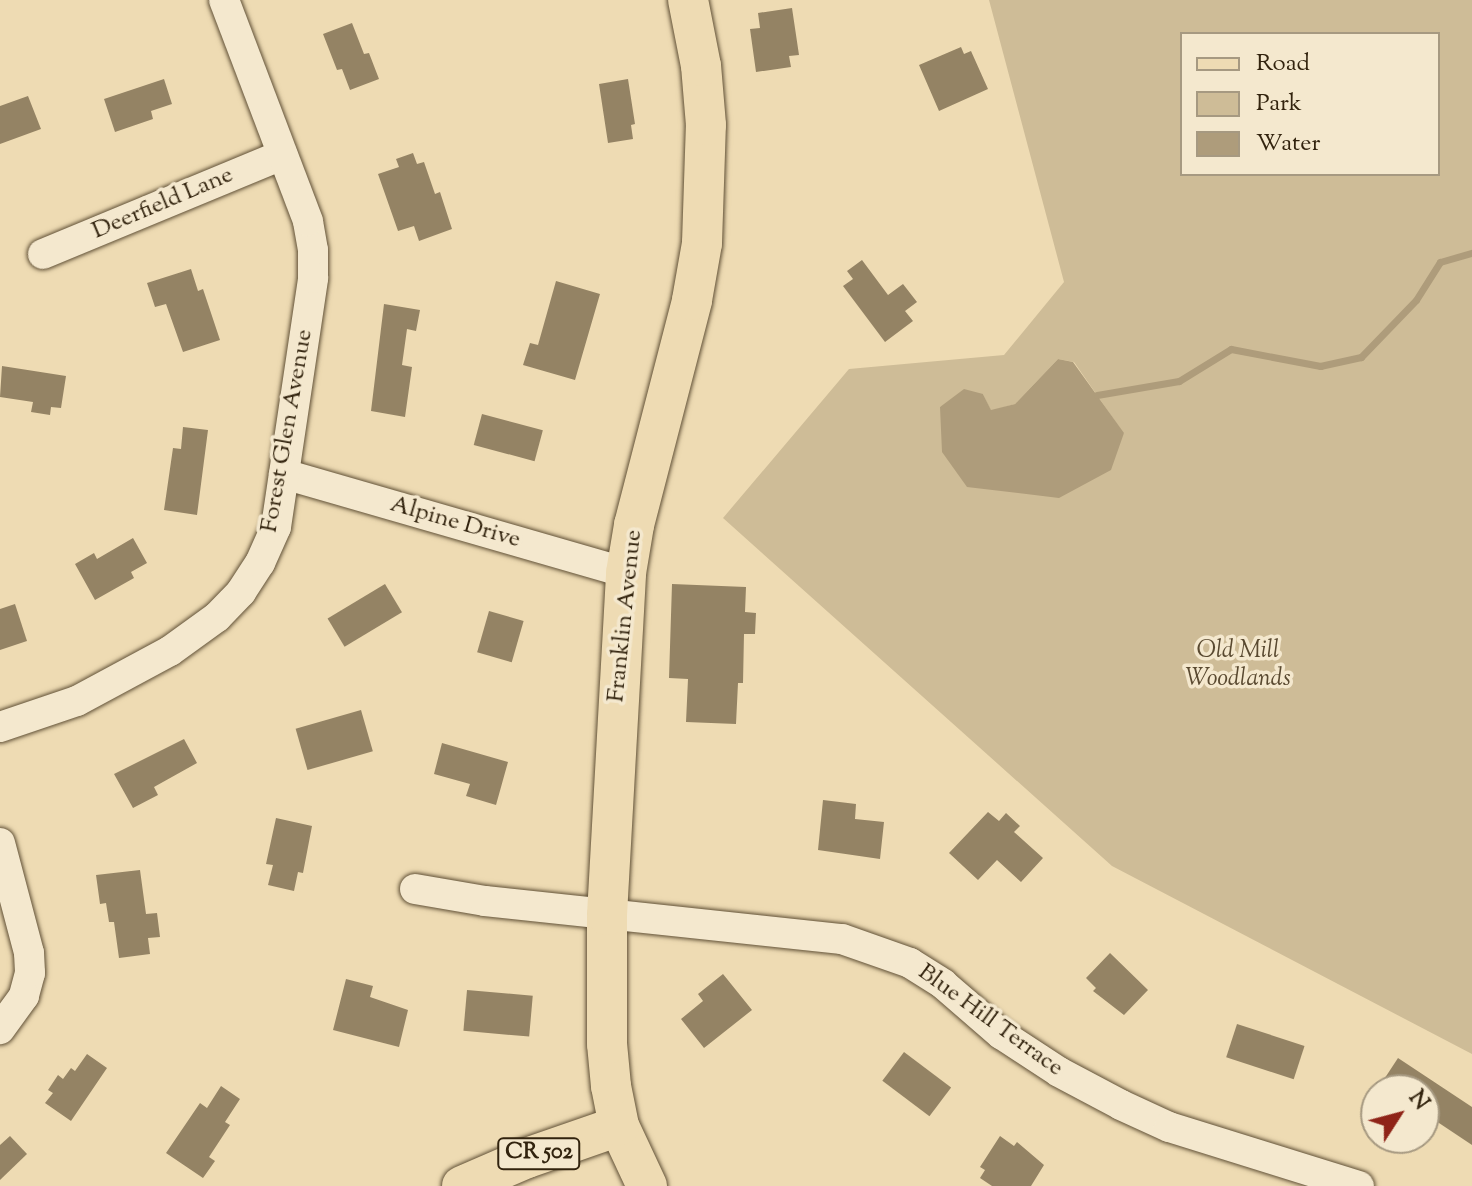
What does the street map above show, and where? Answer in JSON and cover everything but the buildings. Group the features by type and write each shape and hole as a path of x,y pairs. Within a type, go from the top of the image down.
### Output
{"main road":[{"name":"Franklin Avenue","path":"647,1186 619,1126 607,1044 607,915 626,573 634,525 692,300 702,243 706,125 701,66 688,0"},
{"name":"CR 502","path":"462,1186 527,1158 619,1126"}],"street":[{"name":"Forest Glen Avenue","path":"0,727 77,701 125,678 217,617 241,592 260,563 276,527 313,264 308,221 224,0"},
{"name":"Deerfield Lane","path":"43,254 282,155"},
{"name":"Alpine Drive","path":"284,474 626,573"},
{"path":"0,843 29,953 30,973 24,996 0,1029"},
{"name":"Blue Hill Terrace","path":"415,889 607,915 842,939 910,963 943,984 1001,1034 1059,1072 1121,1105 1169,1127 1359,1186"}],"green space":[{"name":"Old Mill Woodlands","path":"989,0 1472,0 1472,1054 1112,866 723,518 849,369 1004,355 1064,282","holes":["1058,359 1074,362 1124,434 940,407 983,394 991,411 1015,404"]}],"water":[{"path":"1058,359 1073,362 1124,433 1111,470 1059,498 967,487 942,452 940,407 964,389 983,394 991,410 1015,404"}],"waterway":[{"path":"1097,395 1179,381 1231,349 1320,366 1361,357 1416,300 1440,262 1472,253"}]}
